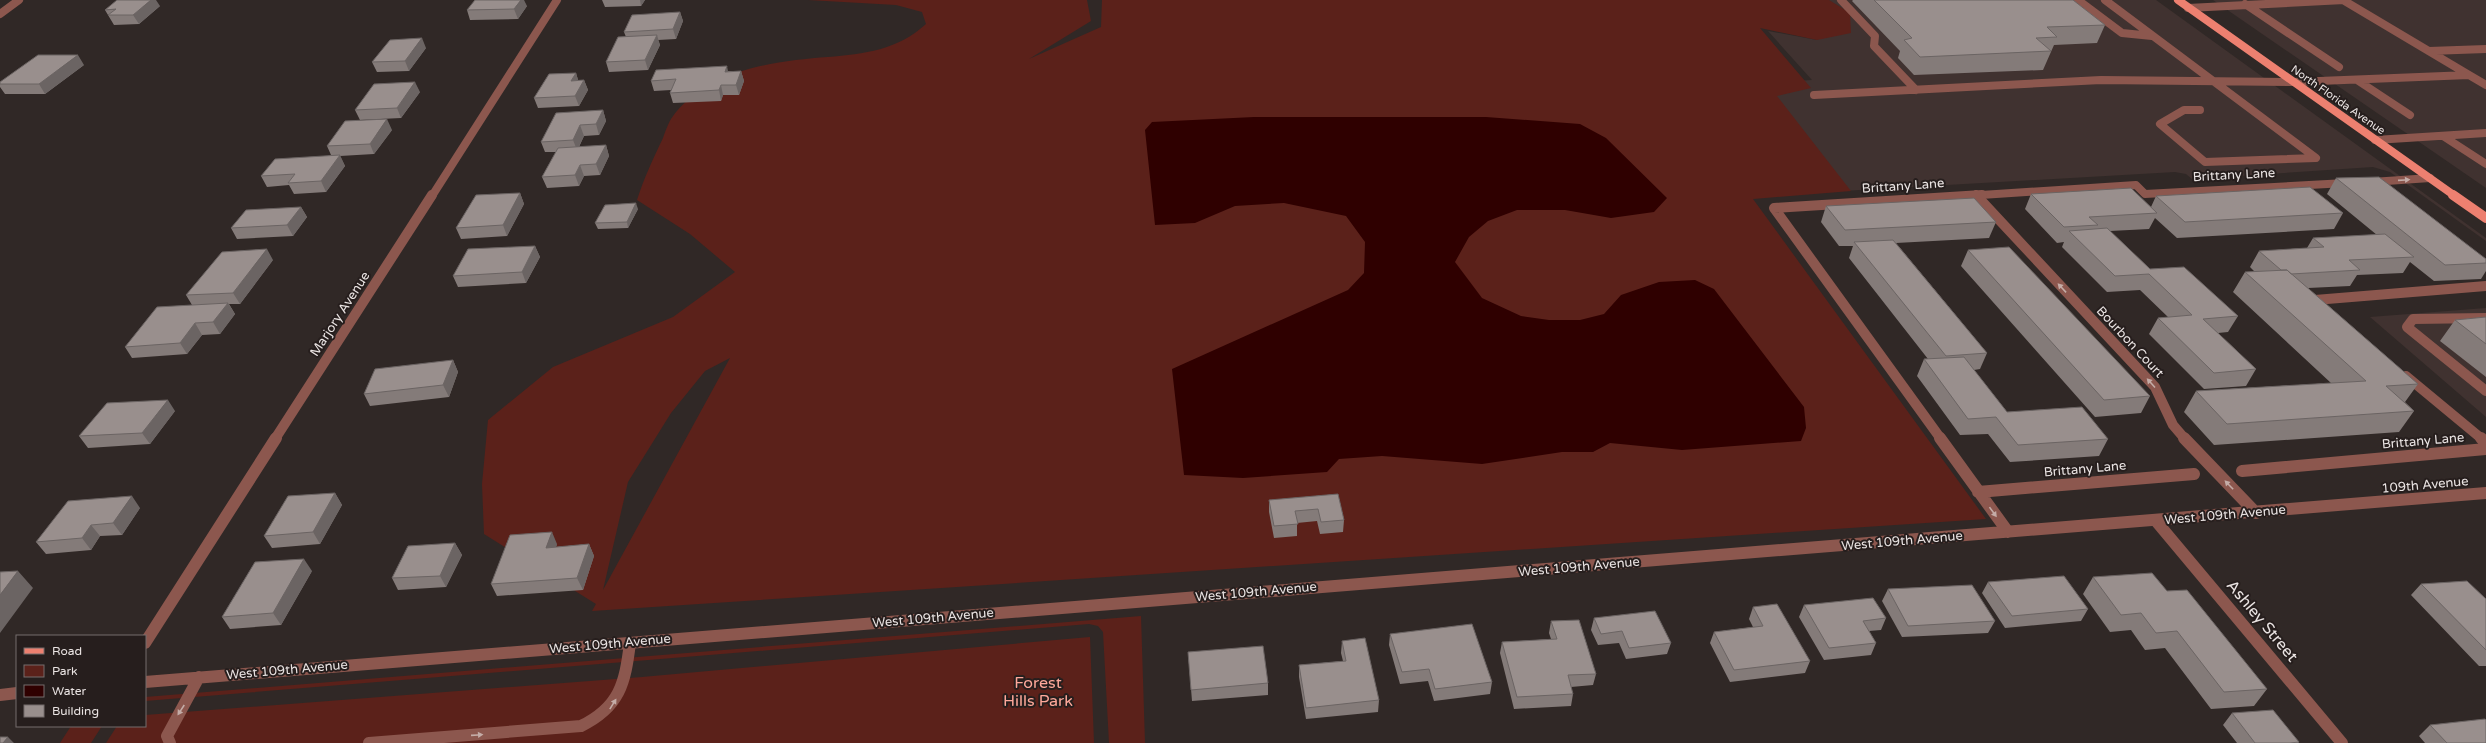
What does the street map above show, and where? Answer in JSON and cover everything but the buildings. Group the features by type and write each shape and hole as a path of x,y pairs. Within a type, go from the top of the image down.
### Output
{"main road":[{"name":"North Florida Avenue","path":"2178,0 2486,218"}],"street":[{"path":"0,14 19,0"},
{"name":"Marjory Avenue","path":"146,641 557,0"},
{"path":"1841,0 1875,36 1874,46 1916,90"},
{"path":"2078,0 2122,33 2136,36 2152,36"},
{"path":"2105,0 2316,158 2206,162 2160,124 2184,110 2200,110"},
{"path":"2238,0 2339,67"},
{"path":"2188,8 2344,0 2486,85"},
{"path":"2429,51 2486,49"},
{"path":"1814,95 2101,80 2214,83 2294,82 2469,75"},
{"path":"2357,80 2410,115"},
{"path":"2375,140 2486,133"},
{"path":"2443,136 2486,164"},
{"name":"Brittany Lane","path":"2008,532 1774,208 2136,185 2145,194 2430,178"},
{"path":"2378,182 2391,191"},
{"name":"Bourbon Court","path":"1976,195 2155,388 2173,425 2256,513"},
{"path":"2328,310 2316,300 2486,286"},
{"path":"2486,318 2413,319 2407,327 2486,391"},
{"name":"Brittany Lane","path":"2401,372 2486,444"},
{"name":"Brittany Lane","path":"2242,471 2486,449"},
{"name":"Brittany Lane","path":"1978,492 2194,474"},
{"name":"109th Avenue","path":"2367,504 2486,493"},
{"name":"West 109th Avenue","path":"146,682 2367,504"},
{"name":"Ashley Street","path":"2156,521 2342,743"},
{"path":"369,743 581,726 598,719 609,710 620,692 626,673 630,643"},
{"path":"170,743 167,736 199,678"},
{"path":"0,695 16,693"}],"shaded area":[{"path":"1828,0 2156,0 2486,238 2486,241 2390,172 2373,167 2192,179 2186,174 2175,172 1842,191 1753,84 1812,80 1768,31 1817,40 1850,13"},
{"path":"2213,0 2486,0 2486,188"},
{"path":"2486,308 2486,417 2370,317"}],"green space":[{"path":"808,0 1087,0 1091,21 1029,59 1101,27 1102,0 1829,0 1850,13 1851,33 1817,40 1760,28 1811,88 1777,96 1851,191 1753,199 1986,519 592,611 596,604 484,534 482,484 488,420 553,367 673,317 735,272 690,234 637,200 669,123 685,102 702,89 721,79 742,71 785,61 855,54 880,49 904,40 926,24 922,12 896,5","holes":["730,358 603,590 628,482 671,413 705,371"]},
{"path":"1141,616 1145,743 1109,743 1103,632 1098,626 1089,624 146,701 146,697"},
{"name":"Forest Hills Park","path":"1090,637 1094,743 106,743 116,727 146,727 146,715 642,677"},
{"path":"70,727 101,727 91,743 60,743"}],"water":[{"path":"1254,117 1486,117 1580,124 1606,138 1667,198 1654,212 1611,218 1565,210 1517,210 1488,221 1469,237 1455,262 1482,298 1521,316 1549,320 1580,320 1604,314 1621,295 1659,282 1695,280 1714,289 1804,407 1806,428 1801,441 1682,450 1610,443 1593,452 1562,452 1482,464 1382,456 1339,459 1327,472 1243,478 1184,475 1172,369 1348,290 1364,273 1365,242 1346,216 1284,203 1235,206 1195,223 1155,225 1145,130 1152,122"}]}
